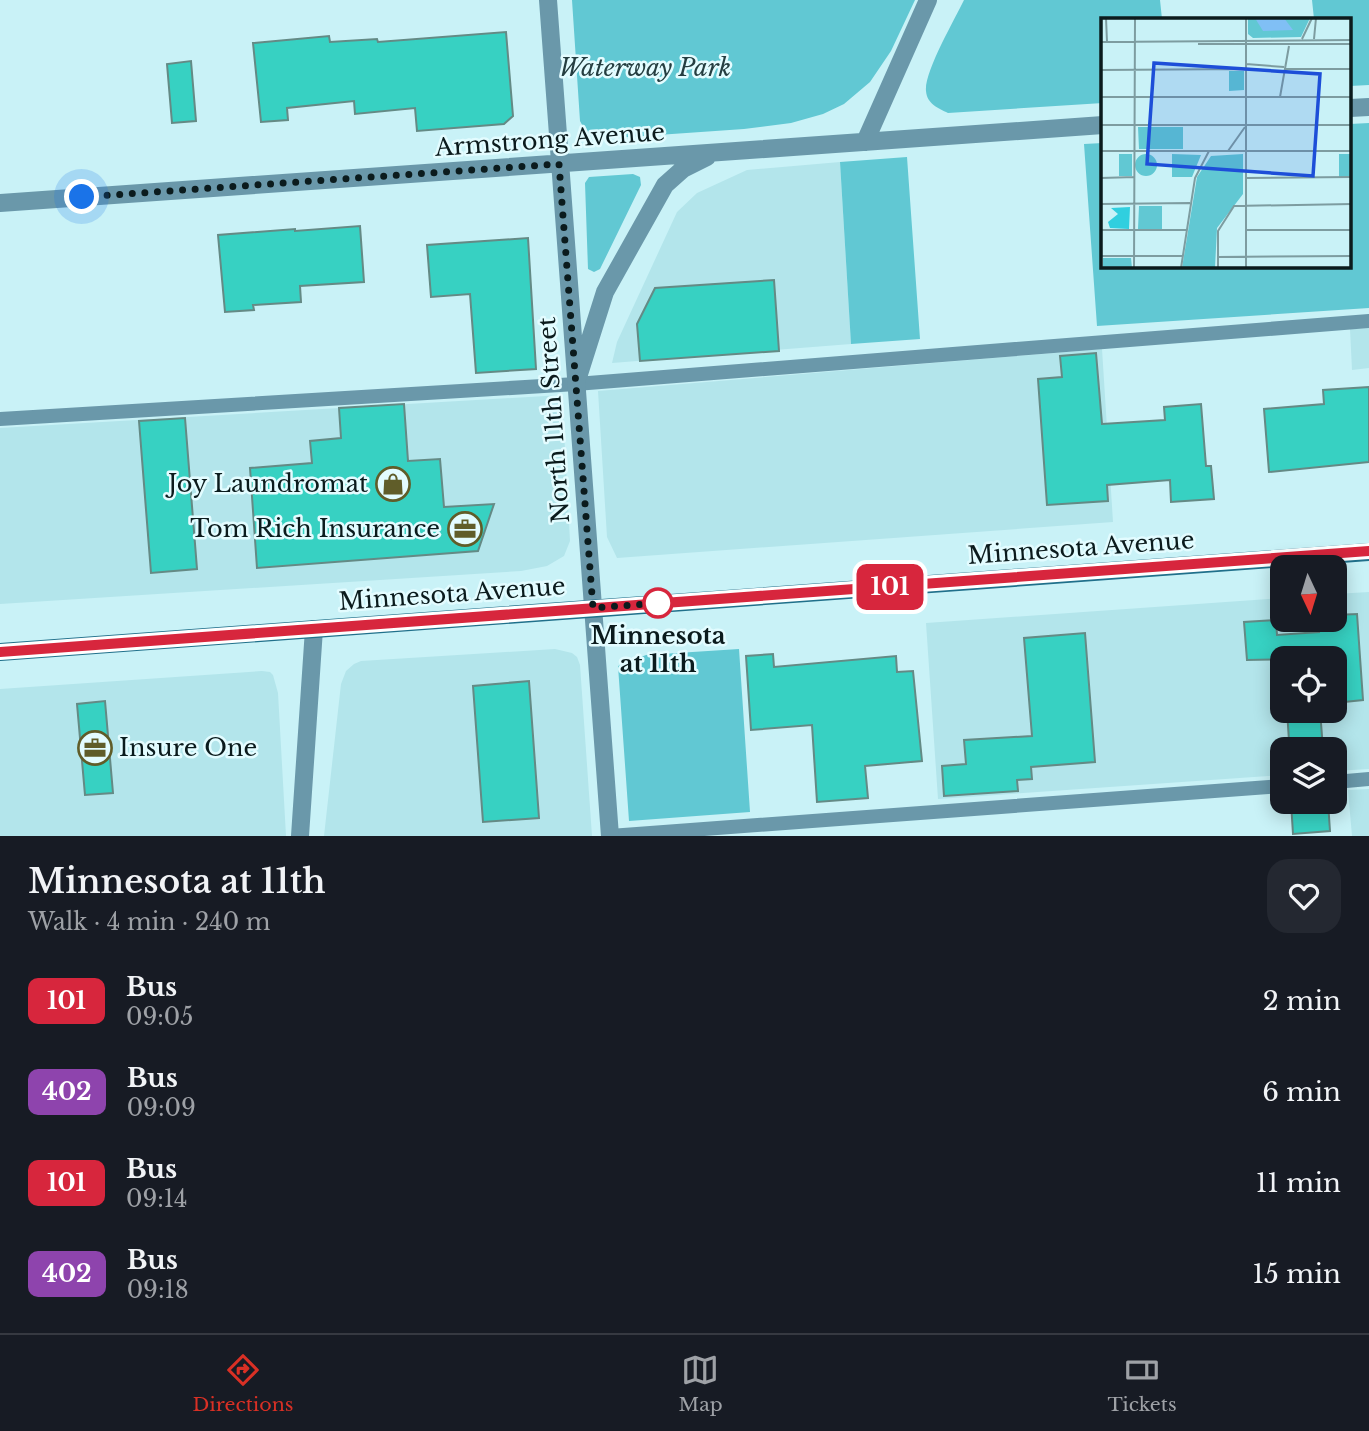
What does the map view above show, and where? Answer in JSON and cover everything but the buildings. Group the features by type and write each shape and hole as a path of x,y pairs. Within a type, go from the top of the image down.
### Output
{"main road":[{"name":"Minnesota Avenue","path":"0,652 1369,552"}],"street":[{"name":"North 11th Street","path":"548,0 610,836"},
{"path":"864,142 928,0"},
{"name":"Armstrong Avenue","path":"0,203 1101,125"},
{"path":"576,384 605,292 664,185 683,169 716,153"},
{"path":"300,836 314,629"}],"lane":[{"path":"0,419 576,384 1369,321"},
{"path":"1347,781 1369,779"},
{"path":"610,836 1270,787"}],"shaded area":[{"path":"840,162 851,344 612,363 617,342 677,212 697,193 747,170"},
{"path":"1369,328 1369,368 1352,370 1350,329"},
{"path":"1102,349 1113,522 617,558 607,537 598,391"},
{"path":"562,395 570,541 564,556 547,566 521,571 0,604 0,428"},
{"path":"1369,592 1369,769 1347,770 1347,737 1270,737 1270,776 938,799 926,623 1270,599 1270,632 1348,632 1348,593"},
{"path":"555,649 572,653 580,665 592,836 324,836 341,684 346,671 354,664 361,661"},
{"path":"262,671 273,675 278,693 286,836 0,836 0,689"},
{"path":"1369,789 1369,836 1352,836 1348,790"}],"green space":[{"name":"Waterway Park","path":"572,0 915,0 891,51 870,82 844,104 823,114 791,123 744,129 600,139 587,134 580,121"},
{"path":"964,0 1160,0 1162,18 1101,18 1101,103 948,113 928,99 926,91 935,59"},
{"path":"1312,0 1369,0 1369,85 1352,86 1352,18 1314,18"},
{"path":"1369,123 1369,308 1097,326 1084,144 1101,143 1101,268 1352,268 1352,124"},
{"path":"907,157 920,339 851,344 840,162"},
{"path":"633,174 640,177 641,185 600,269 594,272 588,269 585,183 589,177"},
{"path":"739,649 750,812 629,821 618,666 646,655"}],"bus line":[{"name":"101","path":"0,652 1369,551"}],"place":[{"name":"Joy Laundromat","path":"393,484"},
{"name":"Tom Rich Insurance","path":"465,529"},
{"name":"Minnesota at 11th","path":"658,603"},
{"name":"Insure One","path":"95,748"}],"route":[{"path":"82,197 559,164 593,608 658,603"}]}
